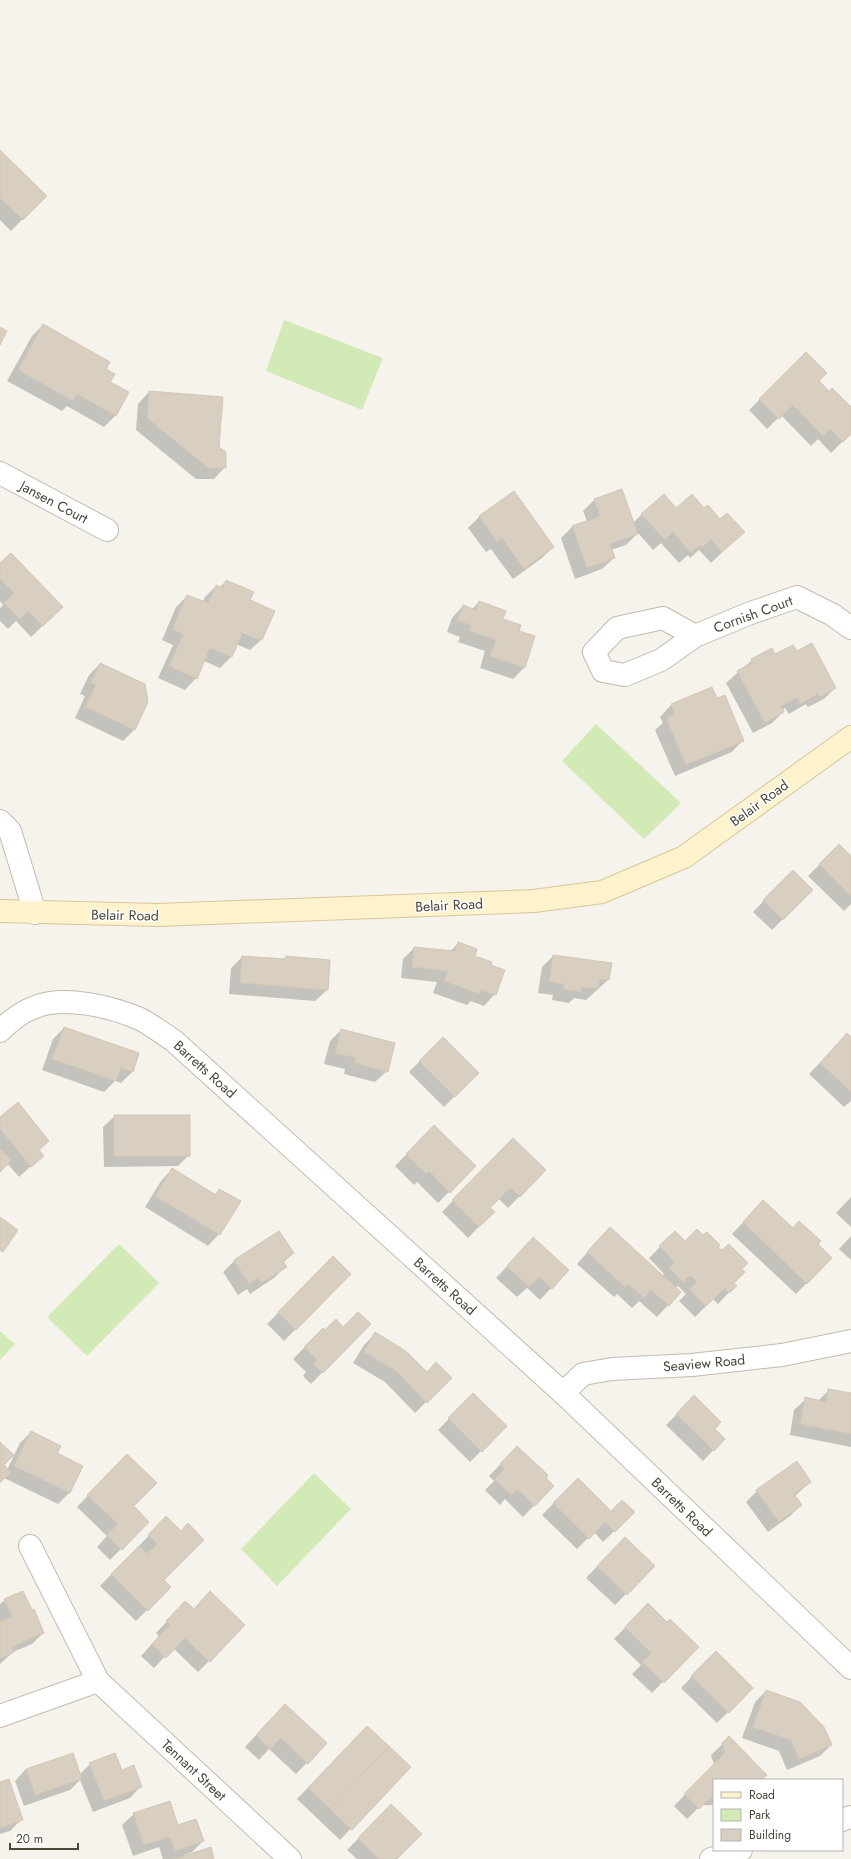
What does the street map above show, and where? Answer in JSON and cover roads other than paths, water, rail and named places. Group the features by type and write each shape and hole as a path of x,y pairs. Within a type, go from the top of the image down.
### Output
{"main road":[{"name":"Belair Road","path":"0,911 158,916 534,901 602,892 684,857 851,737"}],"street":[{"name":"Jansen Court","path":"0,473 107,530"},
{"name":"Cornish Court","path":"695,636 748,614 798,597 832,615 851,628"},
{"path":"0,820 10,831 35,913"},
{"name":"Barretts Road","path":"0,1030 12,1018 37,1006 70,1001 108,1008 141,1019 174,1041 563,1393 851,1668"},
{"name":"Seaview Road","path":"563,1393 583,1374 612,1369 692,1366 782,1356 851,1341"},
{"name":"Tennant Street","path":"30,1546 98,1681 290,1859"},
{"path":"0,1716 98,1681"},
{"path":"711,1859 738,1851"}]}
